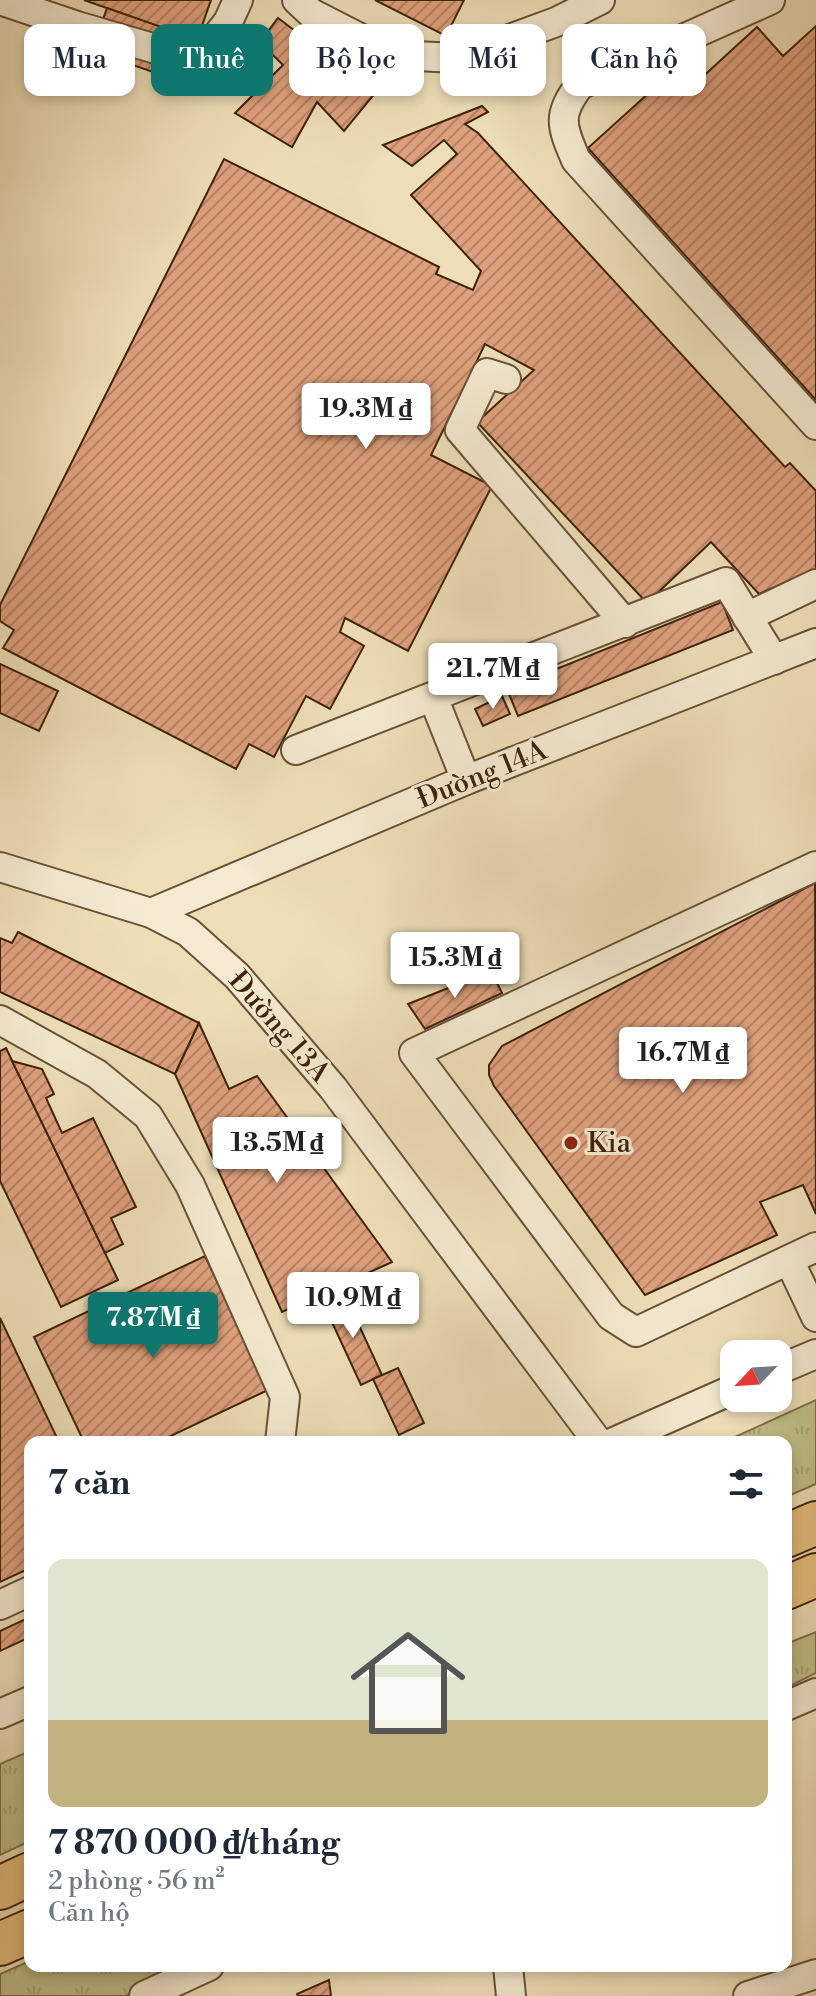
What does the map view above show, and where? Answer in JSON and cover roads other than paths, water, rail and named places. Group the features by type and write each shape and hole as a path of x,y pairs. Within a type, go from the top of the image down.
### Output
{"highway":[{"path":"792,1533 816,1523"},
{"path":"792,1585 816,1575"},
{"path":"0,1888 24,1877"},
{"path":"0,1944 24,1934"}],"street":[{"path":"0,0 180,56 206,50 228,22 238,0"},
{"path":"297,0 311,13 393,55 458,58 556,22 600,0"},
{"path":"770,0 580,85 566,103 563,129 576,160 816,425"},
{"path":"506,379 487,373 460,430 625,623"},
{"path":"296,750 726,582 774,660"},
{"path":"747,617 816,584"},
{"name":"Đường 14A","path":"151,913 466,780 816,643"},
{"path":"433,697 466,780"},
{"path":"816,866 414,1053 611,1316 636,1332 816,1247"},
{"name":"Đường 13A","path":"0,867 151,913 188,932 237,976 333,1088 594,1436"},
{"path":"0,1020 97,1074 148,1116 190,1185 285,1397 281,1436"},
{"path":"789,1260 816,1317"},
{"path":"792,1364 816,1354"},
{"path":"628,1436 720,1395"},
{"path":"0,1605 24,1594"},
{"path":"792,1703 816,1693"},
{"path":"0,1714 24,1704"},
{"path":"144,1996 196,1972"},
{"path":"509,1972 511,1996"},
{"path":"748,1996 816,1974"}],"place":[{"name":"Kia","path":"571,1143"}]}
